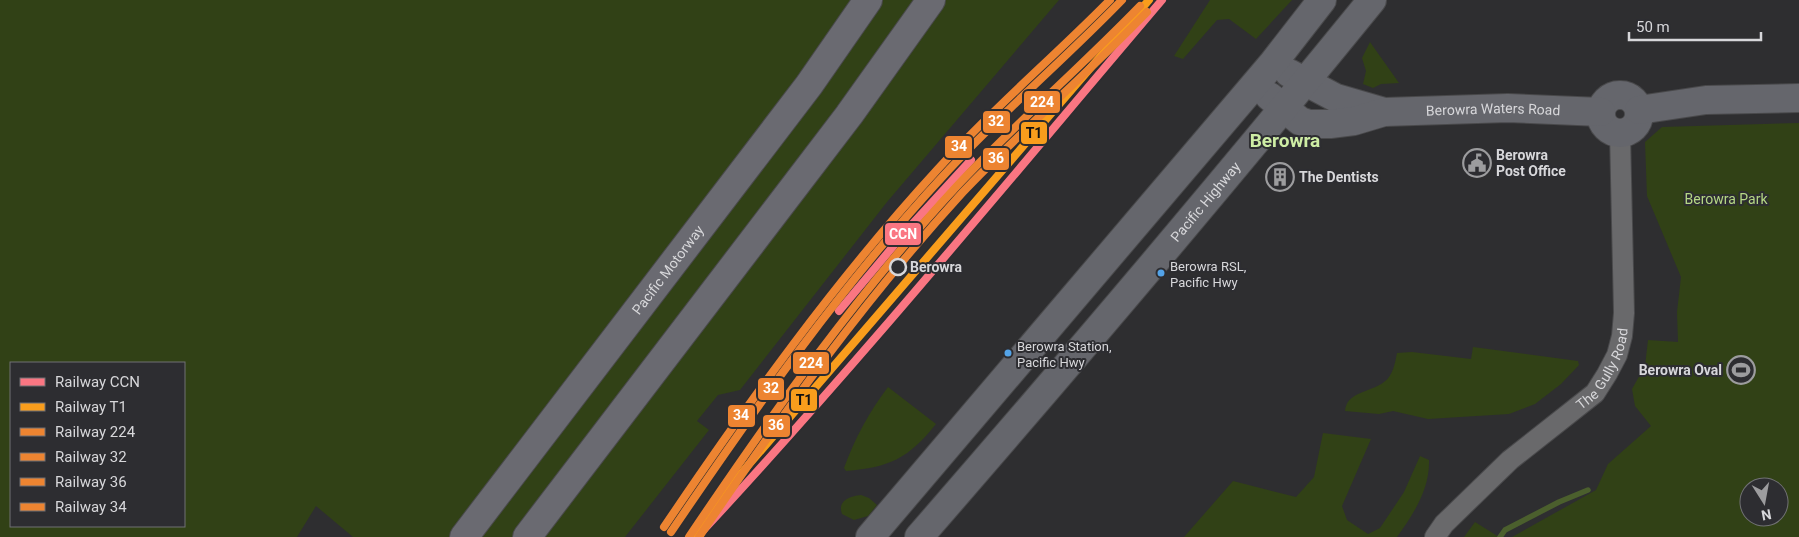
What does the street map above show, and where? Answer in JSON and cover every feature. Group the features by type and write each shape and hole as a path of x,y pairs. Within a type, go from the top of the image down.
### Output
{"highway":[{"name":"Pacific Motorway","path":"464,537 809,85 868,0"},
{"path":"527,537 849,115 931,0"}],"main road":[{"path":"870,537 912,485 1255,84 1322,0"},
{"name":"Pacific Highway","path":"919,537 985,462 1372,0"},
{"name":"Berowra Waters Road","path":"1272,63 1336,98 1384,112"},
{"name":"Berowra Waters Road","path":"1255,84 1300,121 1309,124 1354,121 1384,112 1508,108 1601,112"},
{"path":"1622,95 1633,100 1639,110 1639,116 1635,126 1630,130 1620,133 1614,132 1604,124 1601,112 1606,101 1622,95"},
{"path":"1639,110 1706,100 1799,98"}],"street":[{"name":"The Gully Road","path":"1434,537 1444,524 1510,460 1595,393 1617,355 1622,336 1624,312 1620,133"}],"green space":[{"path":"0,0 1059,0 887,202 740,390 718,395 697,421 709,430 625,537 353,537 316,506 297,537 0,537"},
{"path":"1210,0 1292,0 1256,39 1229,19 1217,20 1183,59 1174,56"},
{"path":"1370,42 1399,83 1381,84 1373,88 1363,84 1366,71 1362,58"},
{"name":"Berowra Park","path":"1799,123 1799,537 1512,537 1596,490 1608,464 1651,426 1635,406 1632,389 1645,366 1648,340 1678,342 1677,312 1681,277 1647,196 1645,142 1662,127"},
{"path":"1473,347 1578,361 1579,365 1561,384 1535,404 1509,414 1428,419 1393,411 1379,414 1345,411 1347,404 1355,396 1378,386 1390,376 1397,353 1412,352 1471,359"},
{"path":"888,387 936,424 916,446 897,459 875,467 846,471 844,468 858,436"},
{"path":"1323,433 1371,439 1342,506 1347,520 1368,534 1380,528 1404,492 1420,456 1429,460 1429,471 1424,491 1409,520 1397,537 1184,537 1233,481 1296,497 1314,477"},
{"path":"861,495 869,498 877,505 868,516 854,520 842,514 841,506 846,500"},
{"path":"1475,522 1499,537 1464,537"}],"waterway":[{"path":"1500,537 1505,530 1559,502 1588,490"}],"rail line":[{"name":"34","path":"664,527 760,389 828,299 899,212 979,126 1110,0"},
{"name":"32","path":"671,532 801,348 906,217 965,152 1122,0"},
{"name":"T1","path":"693,537 739,476 1149,0"},
{"name":"CCN","path":"697,537 875,339 1162,0"},
{"name":"224","path":"689,537 783,401 884,269 979,163 1140,6"},
{"name":"36","path":"699,537 792,403 892,274 985,169 1147,12"},
{"name":"CCN","path":"839,311 906,231 971,160"}],"place":[{"name":"Berowra Post Office","path":"1477,163"},
{"name":"The Dentists","path":"1280,177"},
{"name":"Berowra","path":"898,267"},
{"name":"Berowra RSL, Pacific Hwy","path":"1161,273"},
{"name":"Berowra Station, Pacific Hwy","path":"1008,353"},
{"name":"Berowra Oval","path":"1741,370"}],"district":[{"name":"Berowra","path":"1285,140"}]}
